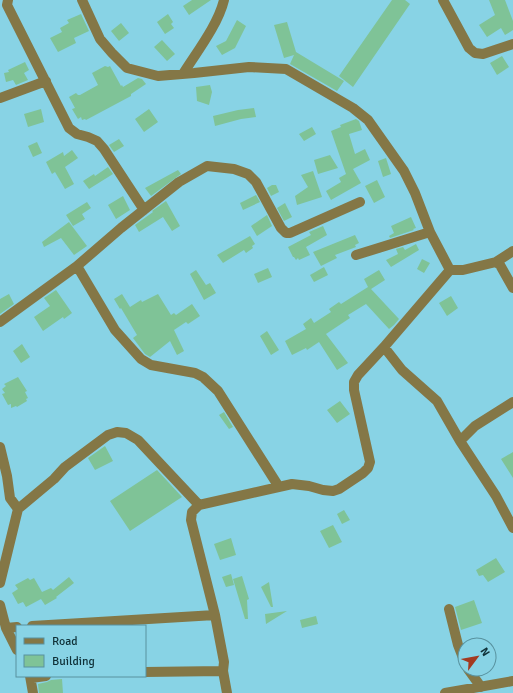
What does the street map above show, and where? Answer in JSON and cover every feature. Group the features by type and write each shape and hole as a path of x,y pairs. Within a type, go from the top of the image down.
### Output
{"street":[{"path":"8,0 8,5 69,128 77,134 97,141 104,149 144,210"},
{"path":"82,0 100,38 112,53 128,68 158,76 249,67 286,69 353,108 368,120 404,172 415,193 430,232 450,270"},
{"path":"183,74 217,19 222,9 224,0"},
{"path":"443,0 469,48 475,54 483,54 513,44"},
{"path":"0,98 46,81"},
{"path":"0,322 77,266 121,228 179,182 207,166 234,169 248,174 256,182 281,228 286,233 290,233 360,202"},
{"path":"356,255 430,232"},
{"path":"227,693 223,671 224,662 215,614 191,520 192,512 199,505 292,484 332,491 349,483 368,468 370,462 354,390 354,382 358,375 450,270 463,270 496,262 513,251"},
{"path":"496,262 500,265 513,288"},
{"path":"77,266 115,330 141,359 151,365 195,373 204,377 218,391 279,487"},
{"path":"384,347 402,370 437,401 496,496 513,528"},
{"path":"460,440 475,426 513,402"},
{"path":"0,583 18,509 54,479 65,467 108,435 117,432 126,433 138,440 199,505"},
{"path":"0,447 7,476 10,498 18,509"},
{"path":"0,605 6,628 16,648"},
{"path":"449,609 457,641"},
{"path":"47,625 215,614"},
{"path":"6,628 16,627"},
{"path":"146,672 223,671"},
{"path":"31,677 34,693"},
{"path":"474,677 481,687"},
{"path":"445,693 513,682"}],"building":[{"path":"192,0 211,0 189,15 183,6"},
{"path":"392,0 405,0 410,4 353,87 339,76"},
{"path":"489,0 505,0 513,21 513,30 505,35 501,28 487,37 479,25 495,15"},
{"path":"81,14 89,31 74,38 76,43 58,52 50,38 62,32 60,28 69,23 67,20"},
{"path":"168,14 173,22 171,24 174,28 165,34 157,22"},
{"path":"237,20 246,26 235,48 222,55 216,46 226,41"},
{"path":"287,22 296,52 344,81 337,91 290,64 294,55 284,58 274,25"},
{"path":"121,23 129,33 119,41 111,31"},
{"path":"162,40 175,54 167,61 154,47"},
{"path":"502,56 509,67 497,75 490,63"},
{"path":"25,62 29,70 24,73 28,80 16,85 13,80 6,82 4,73 9,72 8,70"},
{"path":"105,66 110,66 123,87 138,78 142,79 146,84 131,94 131,96 86,120 82,120 81,117 78,119 72,109 75,108 69,97 76,93 80,95 98,85 92,73"},
{"path":"210,85 212,92 209,105 197,101 196,87"},
{"path":"254,108 256,117 241,119 215,126 213,116"},
{"path":"41,109 44,122 28,127 24,114"},
{"path":"149,109 158,122 144,132 135,119"},
{"path":"356,119 359,121 362,130 349,134 355,154 365,149 370,160 353,169 361,183 331,200 326,191 341,182 339,178 346,174 331,131 341,127 340,125"},
{"path":"312,127 316,134 304,141 299,134"},
{"path":"119,139 124,146 114,152 109,145"},
{"path":"37,142 42,153 33,157 28,146"},
{"path":"72,150 78,158 65,167 74,184 65,189 55,172 52,174 46,162 63,152 64,156"},
{"path":"330,155 338,168 318,174 314,160"},
{"path":"386,158 391,174 383,177 378,161"},
{"path":"108,167 113,174 89,189 83,181 94,174 95,176"},
{"path":"178,170 181,174 151,196 145,188"},
{"path":"313,171 322,197 297,205 295,196 308,187 301,175"},
{"path":"377,180 385,197 374,203 365,186"},
{"path":"272,185 276,185 279,192 271,196 267,188"},
{"path":"256,195 260,202 243,210 240,203"},
{"path":"123,196 130,210 116,219 108,205"},
{"path":"166,201 180,226 172,231 163,217 139,232 135,225"},
{"path":"87,202 91,208 82,214 85,219 73,226 66,215"},
{"path":"285,203 292,217 284,221 277,208"},
{"path":"267,215 272,226 257,236 251,226"},
{"path":"411,217 416,228 413,229 414,230 390,238 389,236 394,233 391,226"},
{"path":"69,222 87,246 74,255 61,238 44,247 42,242"},
{"path":"323,226 327,235 306,247 310,255 299,260 298,258 296,260 288,247 311,235 309,232"},
{"path":"355,235 359,243 355,245 356,247 335,255 337,258 321,266 313,252"},
{"path":"250,236 255,244 252,246 253,248 246,253 244,250 223,263 217,255"},
{"path":"416,244 419,250 391,267 386,260 398,254 396,249 403,247 405,250"},
{"path":"422,259 430,263 424,273 417,269"},
{"path":"324,267 328,275 314,282 310,275"},
{"path":"268,268 272,277 258,283 254,274"},
{"path":"196,270 206,285 210,283 216,293 204,300 190,274"},
{"path":"379,270 385,280 371,289 399,319 394,325 389,329 366,304 348,315 350,318 326,334 348,363 337,370 319,342 307,350 306,348 292,355 285,341 306,329 303,324 311,318 314,323 331,312 329,309 339,302 341,304 368,287 364,279"},
{"path":"56,290 72,313 64,319 63,317 43,331 34,317 50,306 44,298"},
{"path":"9,294 14,304 0,314 0,299"},
{"path":"122,294 130,307 141,300 142,302 158,294 171,315 174,313 176,315 192,304 200,316 188,324 186,322 174,330 184,351 177,355 170,341 150,357 145,354 133,338 137,335 114,299"},
{"path":"451,296 458,308 447,316 439,303"},
{"path":"267,331 279,350 271,355 260,336"},
{"path":"22,344 30,357 21,363 13,351"},
{"path":"18,377 27,391 25,392 28,398 26,399 27,401 17,407 11,408 11,404 8,405 2,394 5,393 2,389 6,386 4,384"},
{"path":"340,401 350,414 337,423 327,410"},
{"path":"224,412 233,427 229,429 219,415"},
{"path":"105,446 113,461 95,470 88,458"},
{"path":"513,452 513,478 501,459"},
{"path":"157,470 182,497 130,531 110,501"},
{"path":"344,510 350,520 342,524 337,514"},
{"path":"333,525 342,542 329,548 320,531"},
{"path":"231,538 236,555 220,560 214,544"},
{"path":"496,558 505,572 488,582 483,575 479,576 476,570"},
{"path":"231,574 234,585 226,587 222,577"},
{"path":"242,576 249,599 247,600 248,619 245,619 233,579"},
{"path":"69,577 74,583 56,597 57,598 45,605 41,599 26,607 23,602 18,604 12,593 18,589 15,585 28,578 30,580 34,578 42,592 51,588 53,590"},
{"path":"269,582 273,607 271,607 261,587"},
{"path":"474,600 482,623 461,630 455,607"},
{"path":"287,611 266,624 265,614"},
{"path":"316,616 318,624 302,628 300,620"},
{"path":"62,679 63,693 39,693 38,684 51,680"}]}
